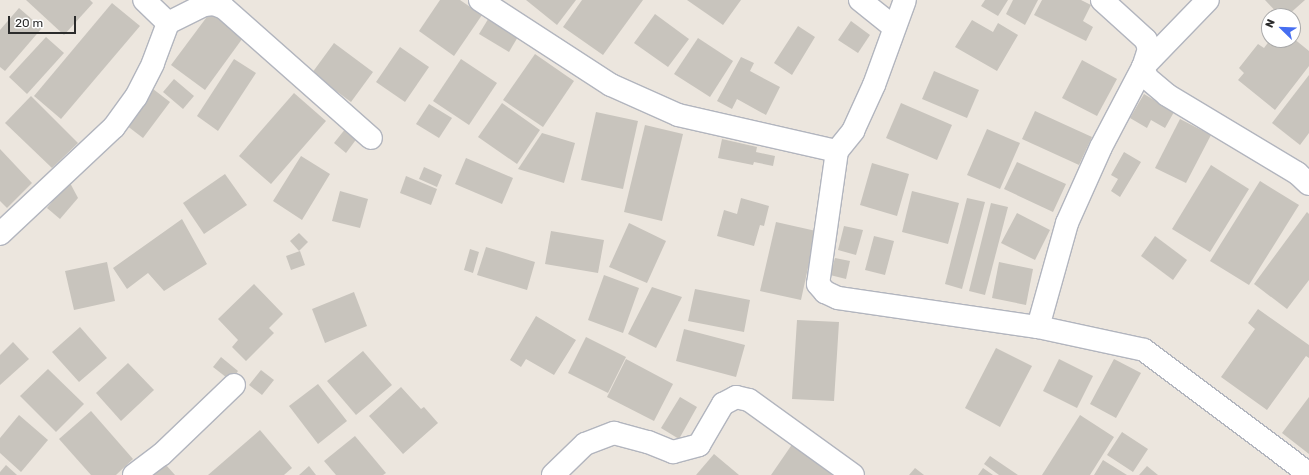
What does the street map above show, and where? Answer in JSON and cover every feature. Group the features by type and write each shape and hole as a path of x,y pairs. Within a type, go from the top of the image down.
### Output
{"street":[{"path":"144,0 168,23"},
{"path":"480,0 611,85 678,115 837,151"},
{"path":"860,0 894,27"},
{"path":"905,0 874,85 854,132 837,151 818,284 825,292 838,298 1038,327 1144,350 1309,474"},
{"path":"1038,327 1067,222 1101,147 1143,67 1149,49 1146,40 1102,0"},
{"path":"1143,67 1208,0"},
{"path":"0,234 114,127 136,97 153,63 168,23 204,5 214,4 224,8 371,138"},
{"path":"1143,67 1147,78 1167,95 1297,173 1309,184"},
{"path":"134,475 161,455 234,385"},
{"path":"553,475 585,444 614,433 648,442 673,452 699,445 723,404 736,397 750,400 853,475"}],"building":[{"path":"26,0 90,0 93,3 64,35"},
{"path":"440,0 460,0 482,15 454,56 419,31"},
{"path":"526,0 576,0 557,25"},
{"path":"582,0 643,0 603,55 563,27"},
{"path":"687,0 741,0 723,25"},
{"path":"985,0 1008,0 998,16 981,6"},
{"path":"1013,0 1038,0 1025,25 1006,14"},
{"path":"1042,0 1081,0 1091,5 1083,21 1093,27 1086,41 1034,15"},
{"path":"1265,0 1305,0 1296,8 1272,8"},
{"path":"112,3 140,26 61,119 34,96"},
{"path":"19,8 42,28 5,71 0,67 0,30"},
{"path":"212,10 245,35 205,90 171,65"},
{"path":"655,14 689,39 668,67 634,43"},
{"path":"490,16 519,35 509,52 479,34"},
{"path":"972,20 993,32 998,23 1018,35 997,71 955,47"},
{"path":"851,21 870,35 858,53 838,40"},
{"path":"798,26 815,37 792,75 774,63"},
{"path":"46,37 64,53 27,94 9,77"},
{"path":"698,38 733,61 710,97 674,74"},
{"path":"334,43 373,72 351,102 312,73"},
{"path":"1258,44 1261,48 1301,48 1301,44 1309,51 1309,66 1275,110 1238,80 1244,73 1239,68"},
{"path":"400,47 429,67 405,102 376,82"},
{"path":"535,54 574,81 543,127 503,100"},
{"path":"741,57 754,63 750,71 780,87 766,115 737,99 732,109 717,101"},
{"path":"234,59 256,73 218,131 197,116"},
{"path":"461,59 497,83 469,125 433,101"},
{"path":"1082,60 1117,79 1097,116 1062,98"},
{"path":"934,71 979,90 967,118 922,99"},
{"path":"1309,75 1309,133 1300,145 1272,123"},
{"path":"174,79 194,96 183,109 163,92"},
{"path":"153,89 170,102 143,138 126,125"},
{"path":"294,93 326,121 271,184 239,156"},
{"path":"1144,94 1174,112 1165,128 1151,120 1147,128 1130,118"},
{"path":"31,96 78,143 52,168 5,123"},
{"path":"502,103 540,130 517,164 478,137"},
{"path":"901,103 952,125 937,160 886,138"},
{"path":"429,104 452,118 439,138 416,124"},
{"path":"1035,111 1092,137 1079,165 1022,139"},
{"path":"596,112 638,121 623,189 581,180"},
{"path":"1180,119 1211,135 1186,183 1155,168"},
{"path":"645,125 683,134 662,221 624,212"},
{"path":"346,128 358,137 346,153 334,143"},
{"path":"987,129 1020,143 1000,189 967,175"},
{"path":"542,133 575,143 564,183 518,169"},
{"path":"722,139 757,147 756,152 775,156 773,166 754,162 753,165 718,158"},
{"path":"0,149 32,183 7,208 0,201"},
{"path":"1124,152 1141,162 1120,197 1111,191 1118,179 1111,175"},
{"path":"301,156 330,174 302,220 273,201"},
{"path":"466,158 513,178 502,204 455,184"},
{"path":"1017,162 1066,184 1053,212 1004,189"},
{"path":"872,163 909,174 897,216 860,205"},
{"path":"1211,165 1249,189 1210,252 1172,229"},
{"path":"424,167 442,175 437,187 419,179"},
{"path":"225,174 247,205 204,234 183,203"},
{"path":"406,176 437,189 431,205 400,193"},
{"path":"69,181 78,198 60,219 47,208"},
{"path":"1260,181 1299,205 1249,285 1210,261"},
{"path":"340,191 368,199 360,228 332,221"},
{"path":"912,191 959,203 948,244 902,232"},
{"path":"741,198 769,206 764,226 760,225 754,246 717,236 724,210 737,214"},
{"path":"967,198 985,202 962,289 945,284"},
{"path":"991,203 1008,207 985,295 969,291"},
{"path":"1307,212 1309,214 1309,280 1287,309 1254,284"},
{"path":"1017,213 1050,230 1035,260 1001,243"},
{"path":"182,219 207,264 164,291 148,273 127,289 113,268"},
{"path":"776,222 816,231 801,300 760,291"},
{"path":"629,223 666,241 647,283 609,267"},
{"path":"844,226 863,230 856,255 838,250"},
{"path":"551,231 604,240 598,273 545,264"},
{"path":"299,233 308,242 299,251 290,241"},
{"path":"874,236 894,241 885,275 865,270"},
{"path":"1155,236 1187,260 1173,280 1141,256"},
{"path":"486,247 535,262 527,290 477,275"},
{"path":"470,249 479,252 473,273 464,270"},
{"path":"300,251 305,265 291,270 286,256"},
{"path":"835,258 850,261 846,279 830,275"},
{"path":"107,262 115,301 74,310 65,271"},
{"path":"999,262 1033,269 1026,305 992,298"},
{"path":"604,275 639,288 623,333 588,320"},
{"path":"254,284 283,314 269,328 274,333 246,361 232,347 238,340 218,319"},
{"path":"652,287 682,297 656,348 628,334"},
{"path":"695,289 750,300 744,332 688,321"},
{"path":"354,292 367,326 325,343 312,309"},
{"path":"1258,309 1309,345 1309,358 1306,356 1267,410 1221,377 1255,329 1248,323"},
{"path":"536,316 576,340 554,375 526,359 521,367 510,360"},
{"path":"797,320 839,322 834,401 792,399"},
{"path":"80,327 107,358 79,382 52,352"},
{"path":"684,329 745,345 736,377 676,361"},
{"path":"586,337 626,357 608,393 568,373"},
{"path":"13,342 29,359 0,385 0,355"},
{"path":"996,348 1032,366 1000,427 965,408"},
{"path":"363,351 392,385 356,415 327,381"},
{"path":"221,357 238,371 231,381 213,367"},
{"path":"626,359 673,384 654,421 607,397"},
{"path":"1059,359 1093,376 1077,408 1043,391"},
{"path":"1114,359 1141,373 1116,418 1090,404"},
{"path":"128,363 154,390 121,421 96,393"},
{"path":"48,369 84,404 56,432 20,396"},
{"path":"261,370 274,380 262,395 249,385"},
{"path":"318,384 347,421 318,444 289,406"},
{"path":"401,387 421,409 424,407 438,423 403,454 369,416"},
{"path":"680,397 697,407 679,439 661,428"},
{"path":"1309,397 1309,454 1282,433"},
{"path":"91,411 133,459 116,475 91,475 59,439"},
{"path":"19,415 48,440 21,472 0,453 0,438"},
{"path":"1080,415 1114,437 1090,475 1042,475"},
{"path":"260,430 292,468 284,475 208,475"},
{"path":"1122,432 1148,449 1133,472 1107,455"},
{"path":"355,436 386,473 383,475 336,475 324,461"},
{"path":"793,443 834,471 831,475 771,475"},
{"path":"714,454 739,475 696,475"},
{"path":"990,456 1018,475 999,475 984,464"},
{"path":"1103,460 1127,475 1094,475"},
{"path":"6,465 17,475 0,475 0,472"},
{"path":"166,465 175,475 153,475"},
{"path":"309,466 316,475 299,475"},
{"path":"1147,466 1158,475 1139,475"},
{"path":"915,468 924,475 909,475"},
{"path":"983,468 993,475 978,475"}]}
